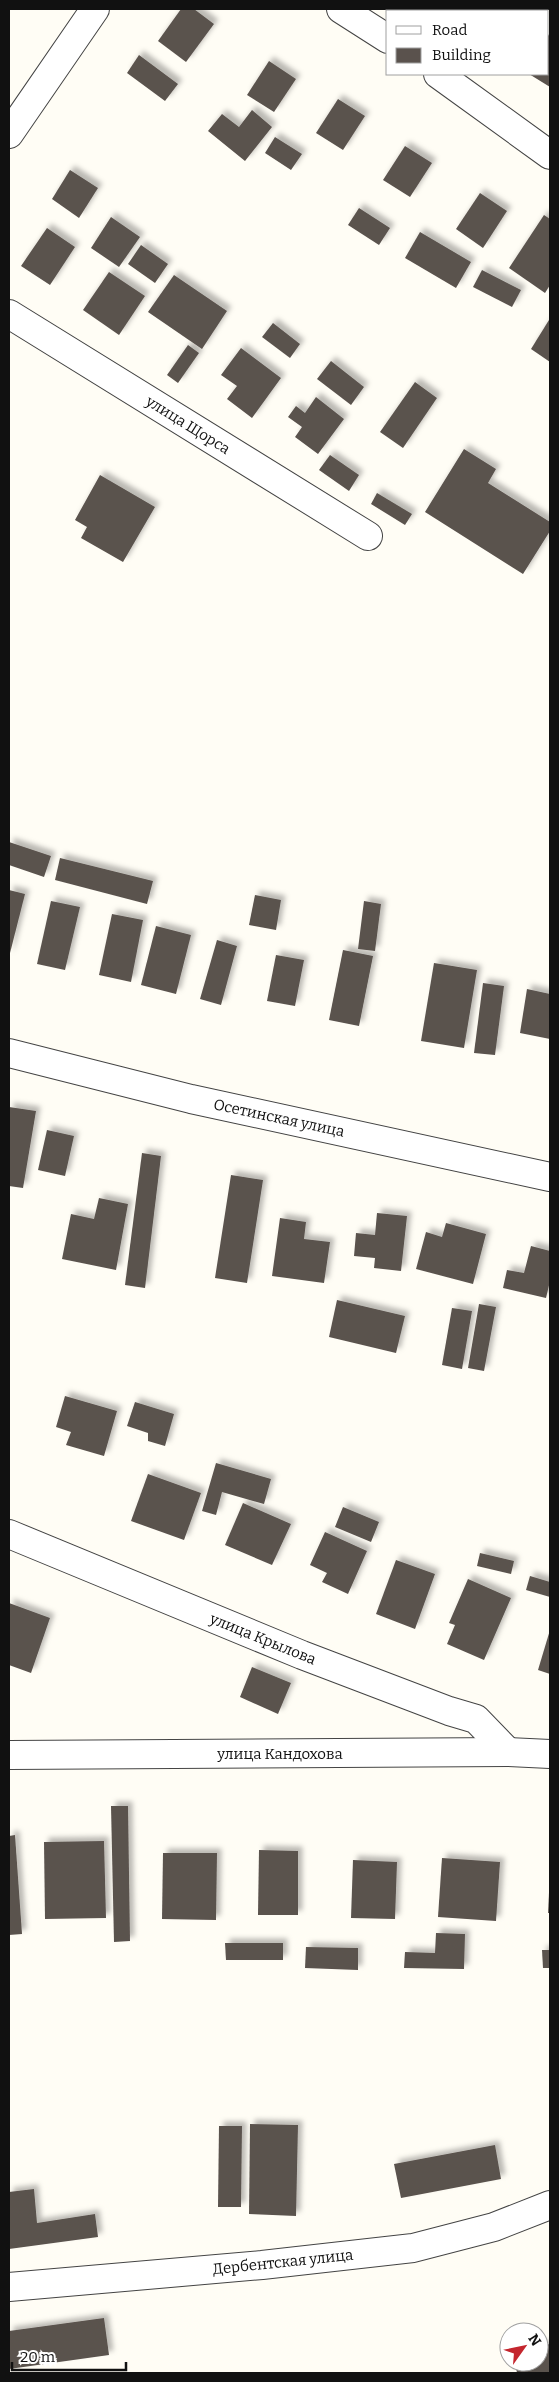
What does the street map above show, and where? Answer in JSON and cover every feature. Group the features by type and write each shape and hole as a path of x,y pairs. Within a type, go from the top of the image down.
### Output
{"street":[{"path":"9,134 95,9"},
{"path":"341,9 386,38"},
{"path":"439,75 550,155"},
{"name":"улица Щорса","path":"9,314 368,536"},
{"name":"Осетинская улица","path":"9,1053 192,1099 550,1177"},
{"name":"улица Крылова","path":"9,1534 310,1659 449,1711 476,1718 508,1752"},
{"name":"улица Кандохова","path":"9,1755 508,1752 550,1754"},
{"name":"Дербентская улица","path":"9,2287 262,2265 413,2248 494,2227 550,2205"}],"building":[{"path":"181,9 194,9 214,24 186,62 158,41"},
{"path":"550,32 550,87 531,75 549,75"},
{"path":"139,55 178,84 165,101 127,73"},
{"path":"269,61 296,79 274,112 247,95"},
{"path":"338,99 365,116 343,150 316,133"},
{"path":"252,110 272,127 245,161 208,131 222,114 239,127"},
{"path":"275,137 302,154 291,170 265,153"},
{"path":"405,146 432,163 410,197 383,180"},
{"path":"70,170 98,188 79,218 52,199"},
{"path":"480,193 507,211 483,248 456,229"},
{"path":"359,208 390,228 379,245 348,225"},
{"path":"544,215 550,219 550,285 545,293 509,268"},
{"path":"111,217 140,237 119,267 91,248"},
{"path":"47,228 75,247 50,285 21,266"},
{"path":"420,232 471,262 456,288 405,258"},
{"path":"141,245 168,264 155,283 128,264"},
{"path":"482,270 521,290 512,307 473,287"},
{"path":"109,272 145,296 119,335 83,310"},
{"path":"174,275 227,311 202,349 148,312"},
{"path":"550,321 550,362 531,349"},
{"path":"273,323 300,344 290,358 262,337"},
{"path":"188,345 199,353 178,383 167,375"},
{"path":"241,348 281,378 252,418 227,399 237,386 221,375"},
{"path":"331,361 364,387 351,405 317,379"},
{"path":"415,382 437,398 403,448 380,432"},
{"path":"316,397 344,419 318,454 295,437 302,427 288,417 296,406 305,413"},
{"path":"464,449 496,469 488,483 550,522 550,531 523,574 425,512"},
{"path":"330,455 359,475 349,491 319,470"},
{"path":"100,475 155,507 123,562 81,538 87,527 75,520"},
{"path":"377,493 412,514 405,525 371,504"},
{"path":"9,842 51,856 44,877 9,865"},
{"path":"60,858 153,881 147,904 55,880"},
{"path":"9,890 25,894 9,957"},
{"path":"255,895 281,900 276,930 249,925"},
{"path":"51,901 80,907 65,970 37,964"},
{"path":"364,901 381,904 375,951 358,949"},
{"path":"112,914 143,920 131,982 99,975"},
{"path":"156,926 191,935 176,994 141,985"},
{"path":"217,940 237,946 221,1005 200,999"},
{"path":"343,950 373,956 359,1026 329,1020"},
{"path":"276,955 304,960 295,1006 267,1001"},
{"path":"434,963 477,970 464,1048 421,1041"},
{"path":"483,983 504,986 495,1055 474,1053"},
{"path":"527,989 550,994 550,1039 520,1033"},
{"path":"9,1107 36,1111 23,1188 9,1186"},
{"path":"47,1130 74,1136 65,1176 38,1170"},
{"path":"142,1153 161,1156 145,1288 125,1285"},
{"path":"231,1175 263,1180 247,1283 215,1278"},
{"path":"99,1198 128,1204 116,1270 62,1259 71,1214 94,1219"},
{"path":"377,1213 407,1216 401,1271 374,1268 375,1258 354,1256 356,1233 375,1235"},
{"path":"280,1218 306,1222 304,1239 330,1242 324,1283 272,1276"},
{"path":"446,1223 486,1234 473,1284 416,1269 426,1232 442,1237"},
{"path":"531,1246 550,1251 550,1281 546,1298 503,1288 507,1270 524,1273"},
{"path":"337,1300 405,1316 396,1353 329,1337"},
{"path":"479,1304 496,1307 484,1371 468,1368"},
{"path":"452,1308 472,1311 462,1369 442,1365"},
{"path":"65,1396 117,1411 104,1456 66,1445 71,1432 56,1427"},
{"path":"135,1402 174,1414 165,1446 148,1441 148,1433 127,1426"},
{"path":"216,1463 271,1479 264,1504 222,1492 216,1515 202,1511"},
{"path":"148,1474 201,1493 184,1540 131,1521"},
{"path":"243,1503 291,1524 272,1565 225,1545"},
{"path":"343,1507 379,1522 371,1542 335,1527"},
{"path":"325,1532 367,1551 348,1594 322,1582 327,1573 310,1565"},
{"path":"480,1553 514,1561 511,1574 477,1566"},
{"path":"396,1560 435,1574 415,1629 376,1614"},
{"path":"530,1576 550,1582 550,1597 526,1590"},
{"path":"468,1579 511,1598 484,1660 447,1644 455,1625 449,1623"},
{"path":"9,1603 50,1618 31,1673 9,1665"},
{"path":"550,1630 550,1674 538,1670"},
{"path":"252,1667 291,1683 278,1714 240,1697"},
{"path":"111,1806 128,1806 130,1941 114,1942"},
{"path":"15,1835 22,1934 9,1935 9,1836"},
{"path":"104,1841 106,1918 45,1919 44,1842"},
{"path":"259,1850 298,1851 298,1915 258,1915"},
{"path":"163,1853 217,1853 216,1920 162,1919"},
{"path":"442,1858 500,1862 496,1921 438,1917"},
{"path":"353,1860 397,1862 395,1919 351,1918"},
{"path":"549,1893 550,1913 548,1913"},
{"path":"436,1933 465,1934 464,1969 404,1968 405,1952 435,1953"},
{"path":"225,1943 283,1943 283,1960 226,1960"},
{"path":"306,1947 358,1948 358,1970 305,1968"},
{"path":"542,1950 550,1950 550,1968 543,1968"},
{"path":"250,2124 298,2125 296,2216 249,2214"},
{"path":"219,2126 242,2126 241,2207 218,2207"},
{"path":"495,2145 501,2179 401,2198 394,2164"},
{"path":"34,2189 37,2223 95,2214 98,2237 9,2249 9,2192"},
{"path":"104,2318 109,2355 9,2369 9,2331"},
{"path":"549,2344 550,2373 517,2373 549,2372"}]}
